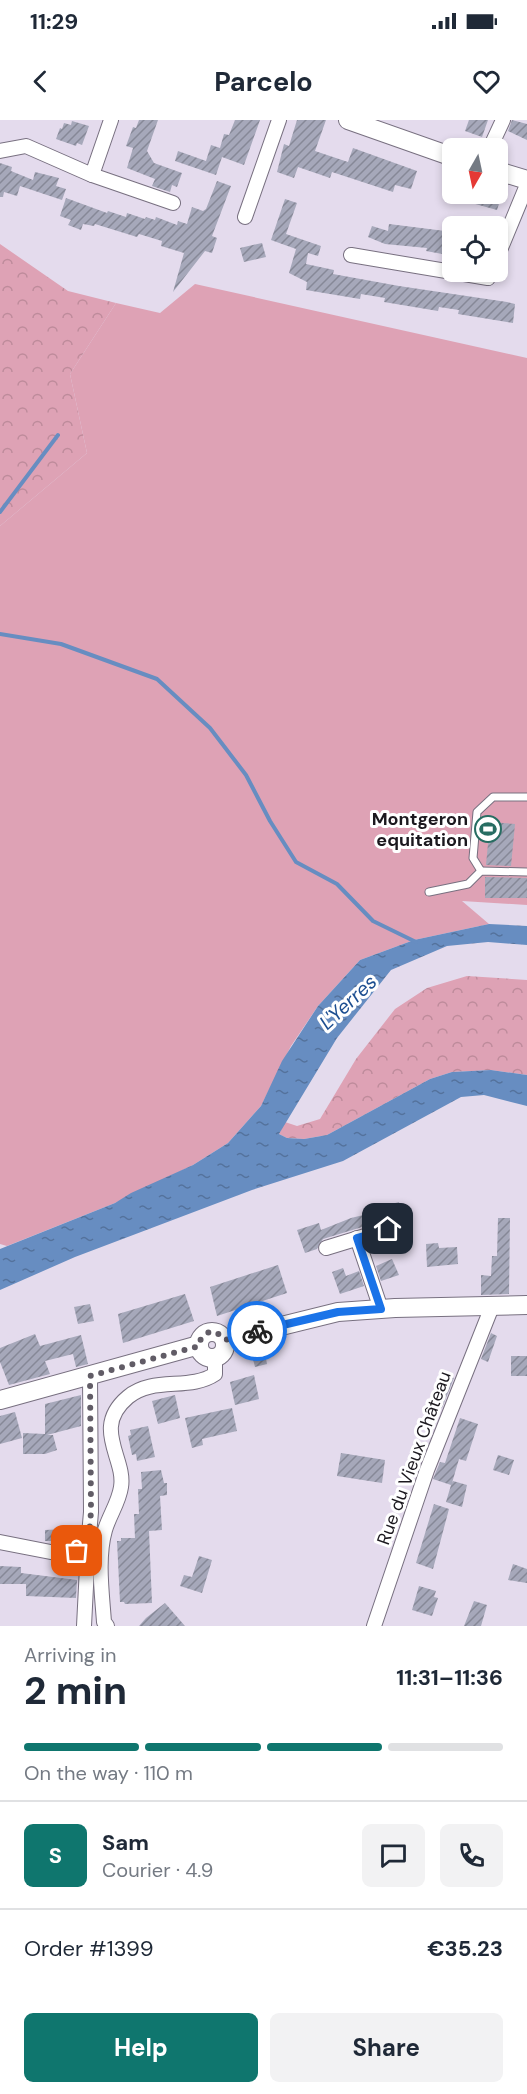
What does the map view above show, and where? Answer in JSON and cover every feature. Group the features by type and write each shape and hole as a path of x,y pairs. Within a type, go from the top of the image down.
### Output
{"street":[{"path":"92,175 111,120"},
{"path":"245,216 279,120"},
{"path":"348,120 442,153"},
{"path":"495,138 503,120"},
{"path":"0,151 26,146 92,175 173,203"},
{"path":"508,174 527,180"},
{"path":"508,231 527,185"},
{"path":"351,255 442,270"},
{"path":"326,1248 388,1229"},
{"path":"357,1238 381,1309"},
{"name":"Rue du Vieux Château","path":"374,1626 434,1449 493,1305"},
{"path":"225,1340 338,1312 527,1305"},
{"path":"107,1626 101,1584 105,1532 121,1487 112,1449 111,1430 118,1409 130,1396 161,1384 193,1384 205,1381 215,1374 215,1358 225,1349 225,1340 216,1332 207,1332 201,1337 199,1346 206,1357 215,1358"},
{"path":"0,1400 199,1346"},
{"path":"84,1626 91,1512 90,1376"},
{"path":"0,1542 66,1555 88,1547"}],"lane":[{"path":"481,871 473,858 477,812 493,797 527,797"},
{"path":"429,892 468,884 481,871 527,872"}],"green space":[{"path":"0,244 68,291 116,303 70,374 87,453 0,526"},
{"path":"195,284 527,358 527,905 462,901 489,924 414,940 360,960 318,1006 291,1046 261,1106 228,1143 193,1165 115,1203 7,1246 0,1244 0,526 87,453 70,374 116,303 160,313"},
{"path":"467,976 527,980 527,1075 491,1070 452,1072 430,1079 327,1135 304,1139 287,1138 279,1134 285,1122 297,1126 320,1119 356,1059 395,1009 427,988"}],"water":[{"name":"L'Yerres","path":"489,924 527,926 527,945 488,942 447,946 391,970 337,1038 279,1134 287,1138 304,1139 327,1135 430,1079 452,1072 491,1070 527,1075 527,1106 484,1095 461,1097 343,1161 252,1190 75,1257 0,1290 0,1249 115,1203 131,1193 193,1165 228,1143 261,1106 282,1061 318,1006 360,960 414,940"}],"building":[{"path":"139,120 158,120 147,151 154,163 182,173 177,187 172,185 170,192 152,186 155,179 127,168 133,148 126,146 133,127 136,128"},
{"path":"235,120 260,120 244,165 222,157 216,175 175,161 178,151 206,161 211,145 220,148 224,134 229,135"},
{"path":"297,120 326,120 315,151 348,162 353,148 417,171 411,189 395,185 393,192 332,172 330,178 298,167 294,178 277,172 284,144 289,146"},
{"path":"469,120 488,120 482,137 465,131"},
{"path":"512,120 527,124 527,140 508,131"},
{"path":"72,121 89,126 82,145 77,143 76,146 56,139 64,123 71,125"},
{"path":"0,163 12,167 11,171 33,180 35,172 59,178 56,186 66,189 62,200 20,186 17,196 4,192 3,197 0,197"},
{"path":"217,181 231,186 212,236 217,238 212,253 205,251 173,292 184,253 161,246 162,241 139,234 137,237 95,224 94,226 83,224 81,230 68,225 71,220 60,216 66,198 107,213 108,211 126,217 127,213 145,219 146,217 155,220 156,217 177,225 178,221 187,224 192,207 203,211 206,209"},
{"path":"285,199 297,203 286,234 321,246 318,256 308,253 306,264 334,270 333,274 515,304 513,323 458,314 459,310 439,307 438,311 384,302 385,298 361,294 360,299 306,290 307,282 289,273 296,249 271,240"},
{"path":"475,204 499,204 497,210"},
{"path":"389,224 442,231 442,254 426,251 427,248 385,244 368,237 372,226 388,231"},
{"path":"262,243 266,257 244,262 240,248"},
{"path":"490,822 515,824 511,866 486,865"},
{"path":"485,877 527,878 527,898 485,898"},
{"path":"399,1202 404,1221 395,1223 385,1220 323,1239 317,1249 305,1253 297,1230 319,1223 321,1230 351,1218 380,1211 380,1207"},
{"path":"498,1218 510,1218 509,1294 481,1295 481,1275 491,1276 492,1256 497,1256"},
{"path":"438,1243 439,1248 457,1247 458,1264 427,1267 426,1244"},
{"path":"392,1259 399,1275 381,1281 376,1266"},
{"path":"278,1265 287,1293 217,1316 210,1287"},
{"path":"343,1268 346,1276 359,1271 364,1286 340,1294 332,1272"},
{"path":"185,1294 194,1321 123,1343 118,1314"},
{"path":"90,1304 94,1321 78,1324 74,1307"},
{"path":"491,1333 497,1336 488,1362 481,1359"},
{"path":"35,1334 40,1346 81,1335 88,1364 76,1367 73,1354 45,1361 50,1374 9,1385 0,1362 0,1348"},
{"path":"264,1348 267,1364 255,1367 251,1351"},
{"path":"511,1356 527,1356 527,1376 511,1376"},
{"path":"254,1375 259,1399 235,1405 230,1382"},
{"path":"445,1375 454,1378 442,1408 432,1404"},
{"path":"81,1395 81,1426 47,1435 53,1435 57,1450 45,1454 23,1454 23,1433 45,1434 45,1404"},
{"path":"175,1395 180,1418 158,1424 152,1401"},
{"path":"232,1408 237,1431 202,1439 203,1445 192,1448 185,1418"},
{"path":"15,1412 22,1438 0,1444 0,1416"},
{"path":"460,1418 478,1424 466,1461 459,1459 452,1483 453,1481 467,1485 462,1507 446,1502 451,1485 433,1479 440,1462 445,1463"},
{"path":"148,1426 155,1457 137,1461 136,1454 132,1455 128,1436 131,1435 130,1430"},
{"path":"341,1453 385,1460 382,1483 337,1476"},
{"path":"498,1455 514,1460 509,1475 493,1470"},
{"path":"161,1470 164,1483 167,1483 167,1495 160,1496 162,1530 149,1531 152,1603 125,1604 120,1602 117,1541 121,1541 121,1538 135,1538 134,1514 139,1514 138,1489 142,1489 141,1472"},
{"path":"434,1504 449,1509 433,1569 416,1563"},
{"path":"65,1529 63,1545 45,1541 45,1530"},
{"path":"199,1556 212,1560 202,1593 180,1586 184,1575 192,1577"},
{"path":"513,1564 527,1569 527,1583 508,1580"},
{"path":"0,1566 21,1567 21,1573 77,1580 76,1598 26,1596 26,1584 0,1584"},
{"path":"419,1586 436,1591 434,1597 438,1598 432,1616 412,1610"},
{"path":"474,1601 487,1605 481,1626 464,1626"},
{"path":"165,1603 185,1626 139,1626 146,1618"}],"waterway":[{"path":"0,512 58,435"},
{"path":"0,634 61,644 157,679 210,728 246,775 270,821 296,862 337,884 373,921 416,942"}],"way so far":[{"path":"77,1551 88,1547 91,1512 90,1376 199,1346 201,1337 207,1332 219,1333 225,1340 257,1331"}],"place":[{"name":"Montgeron equitation","path":"488,829"}],"route":[{"path":"257,1331 338,1312 381,1309 357,1238 388,1229"}]}
